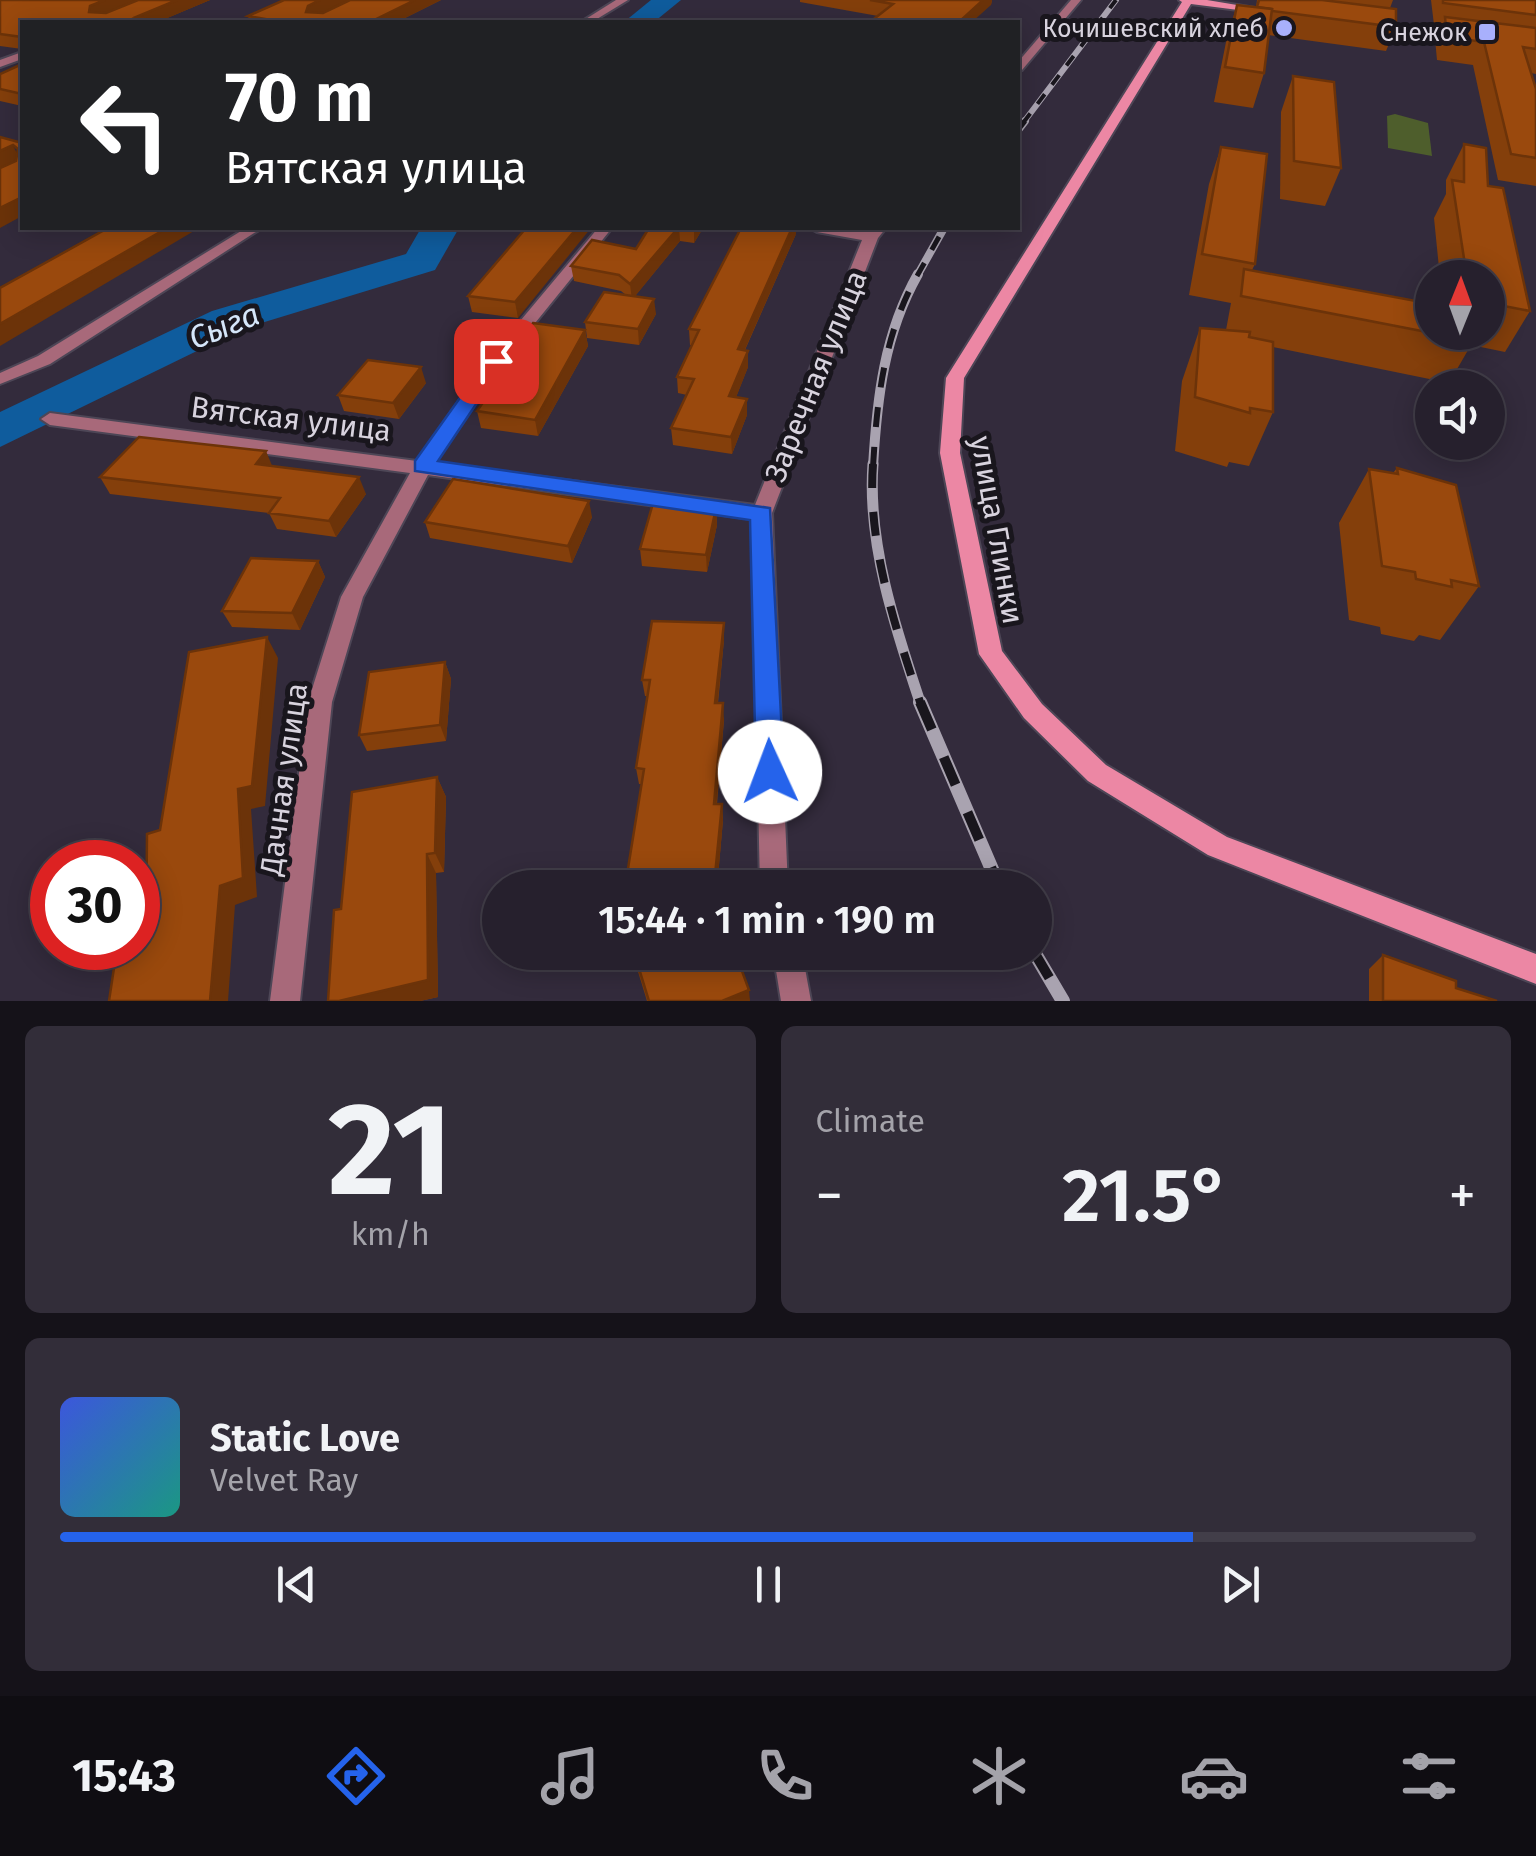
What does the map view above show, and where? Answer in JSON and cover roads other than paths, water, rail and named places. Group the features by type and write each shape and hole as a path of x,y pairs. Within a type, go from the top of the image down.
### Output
{"main road":[{"path":"1186,0 1269,10"},
{"name":"улица Глинки","path":"1186,0 955,378 950,453 991,654 1033,712 1098,773 1218,846 1536,969"},
{"path":"1362,22 1473,37"}],"street":[{"path":"589,20 624,0"},
{"path":"1020,66 1076,0"},
{"path":"0,379 44,360 253,230"},
{"name":"Дачная улица","path":"285,1001 320,702 352,596 423,466 496,361 603,230"},
{"path":"846,230 875,232"},
{"name":"Заречная улица","path":"773,870 762,514 875,232"},
{"name":"Вятская улица","path":"50,419 762,514"},
{"path":"790,970 796,1001"}],"waterway":[{"name":"Сыга","path":"640,20 668,0"},
{"name":"Сыга","path":"0,431 227,320 421,262 439,230"}],"railway":[{"path":"1023,123 1116,0"},
{"path":"1020,127 1025,121"},
{"path":"917,276 943,230"},
{"path":"873,467 884,367 897,320 918,274"},
{"path":"873,464 879,556 893,617 920,702"},
{"path":"920,702 992,870"},
{"path":"1045,970 1063,1001"}],"place":[{"name":"Кочишевский хлеб","path":"1284,28"},
{"name":"Снежок","path":"1487,32"}]}
